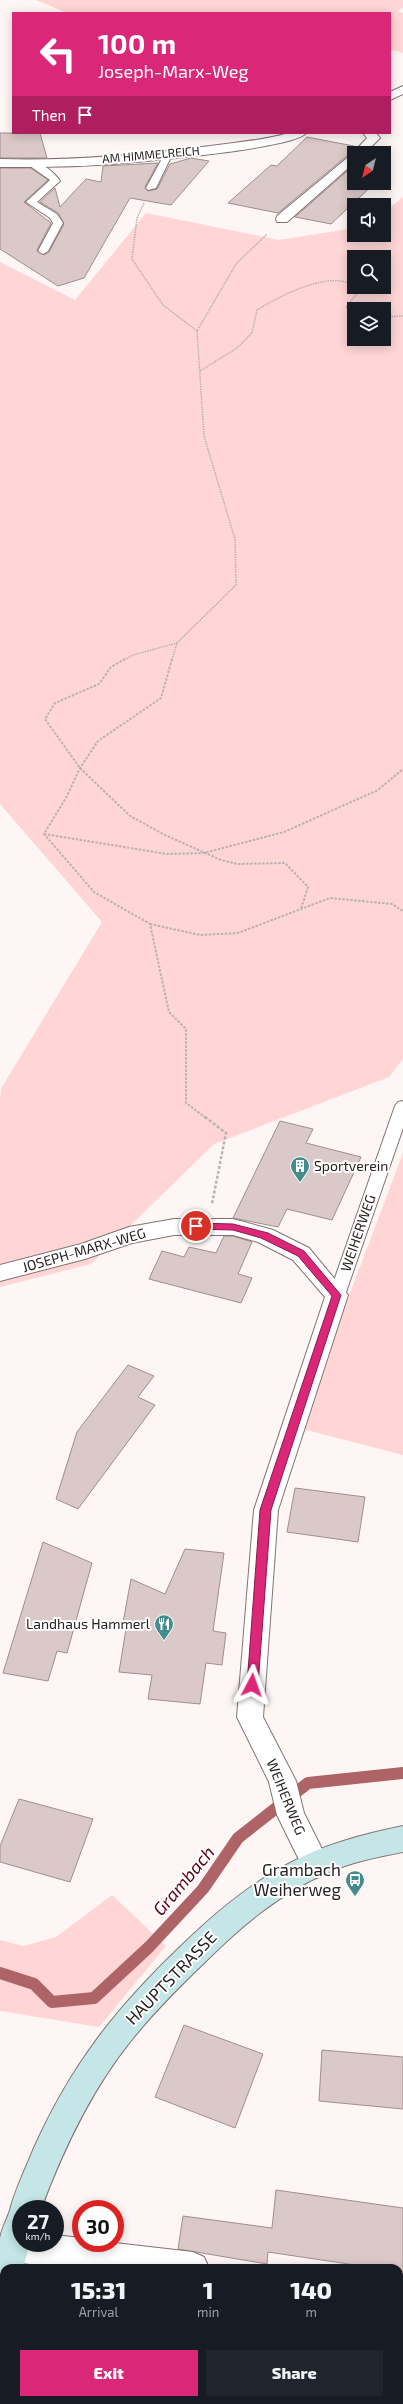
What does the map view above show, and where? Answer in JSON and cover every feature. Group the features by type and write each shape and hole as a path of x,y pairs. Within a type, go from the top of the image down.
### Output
{"main road":[{"name":"HAUPTSTRASSE","path":"29,2200 52,2146 88,2078 108,2046 141,2006 224,1924 281,1883 316,1864 365,1848 403,1839"}],"street":[{"path":"391,96 403,90"},
{"name":"AM HIMMELREICH","path":"0,163 33,164 168,155 262,143 296,134"},
{"path":"365,146 374,138 370,134"},
{"path":"282,219 347,163"},
{"name":"JOSEPH-MARX-WEG","path":"0,1273 85,1251 130,1235 174,1227 233,1227 264,1236 301,1254 337,1295"},
{"name":"WEIHERWEG","path":"316,1864 291,1815 282,1781 250,1717 266,1510 337,1295"},
{"path":"10,2245 162,2264"}],"lane":[{"path":"151,188 168,155"},
{"path":"33,164 52,176 55,181 31,202 54,216 58,223 43,251"},
{"name":"WEIHERWEG","path":"337,1295 403,1106"}],"path":[{"path":"151,188 137,218 132,259 163,305 197,331"},
{"path":"44,834 67,796 80,768 98,741 161,698 177,643 236,585 235,539 204,436 197,331 236,264 282,219"},
{"path":"200,371 237,348 252,333 257,310 272,300 317,284 346,282 358,291 350,302"},
{"path":"391,317 403,316"},
{"path":"177,643 132,655 111,667 99,684 55,703 45,719 80,768 130,816 165,836 221,860 237,864 285,863 308,887 301,909"},
{"path":"44,834 167,854 204,852 284,832 378,790 403,769"},
{"path":"44,834 94,892 150,924 200,935 238,933 330,898 392,904 403,911"},
{"path":"150,924 169,1012 186,1029 186,1103 226,1133 207,1226"}],"shaded area":[{"path":"36,0 403,0 403,8 397,11 403,13 403,53 391,49 391,12 65,12"},
{"path":"403,197 403,1059 389,1077 214,1144 91,1264 0,1287 0,1098 2,1087 102,922 0,804 0,262 75,300 146,213 279,240 347,229 347,242 391,242 391,207"},
{"path":"403,1153 403,1455 299,1428"},
{"path":"112,1895 166,1946 99,2027 0,2011 0,1940 23,1946 56,1937"}],"building":[{"path":"0,133 12,133 40,134 47,158 0,158"},
{"path":"307,137 354,146 347,146 347,156 278,213 228,203 271,165 277,166"},
{"path":"191,158 209,161 171,205 130,198 84,278 58,286 0,249 0,168 31,168 48,180 24,202 51,223 37,250 44,255 49,252 64,224 58,213 40,202 55,188 60,207 86,179 101,182 103,166 158,163 145,187 148,191 157,189 170,164"},
{"path":"347,171 347,190 367,190 359,198 347,198 347,209 331,224 295,217"},
{"name":"Sportverein","path":"280,1121 313,1129 306,1143 361,1157 332,1220 287,1209 278,1227 233,1218"},
{"path":"224,1236 233,1236 252,1242 238,1274 252,1278 241,1303 149,1279 162,1251 184,1257 189,1247 216,1253"},
{"path":"128,1365 154,1376 138,1397 155,1405 78,1509 56,1499 77,1432"},
{"path":"295,1488 365,1497 358,1542 287,1532"},
{"path":"43,1542 92,1563 67,1653 57,1651 48,1681 3,1673"},
{"path":"185,1549 224,1553 213,1631 226,1633 222,1665 206,1663 200,1704 148,1699 152,1675 119,1672 126,1629 122,1628 131,1579 165,1594"},
{"path":"19,1799 93,1819 70,1882 0,1862 0,1846"},
{"path":"184,2025 263,2054 235,2128 155,2097"},
{"path":"322,2050 403,2057 403,2109 319,2101"},
{"path":"276,2190 403,2208 403,2264 348,2264 268,2252 267,2264 178,2249 183,2216 272,2228"}],"waterway":[{"name":"Grambach","path":"0,1973 34,1984 52,2002 94,1998 149,1947 203,1889 238,1838 308,1783 403,1773"}],"place":[{"name":"Sportverein","path":"300,1183"},
{"name":"Landhaus Hammerl","path":"164,1641"},
{"name":"Grambach Weiherweg","path":"355,1897"}],"route":[{"path":"196,1226 233,1227 264,1236 301,1254 337,1295 266,1510 252,1685"}]}
